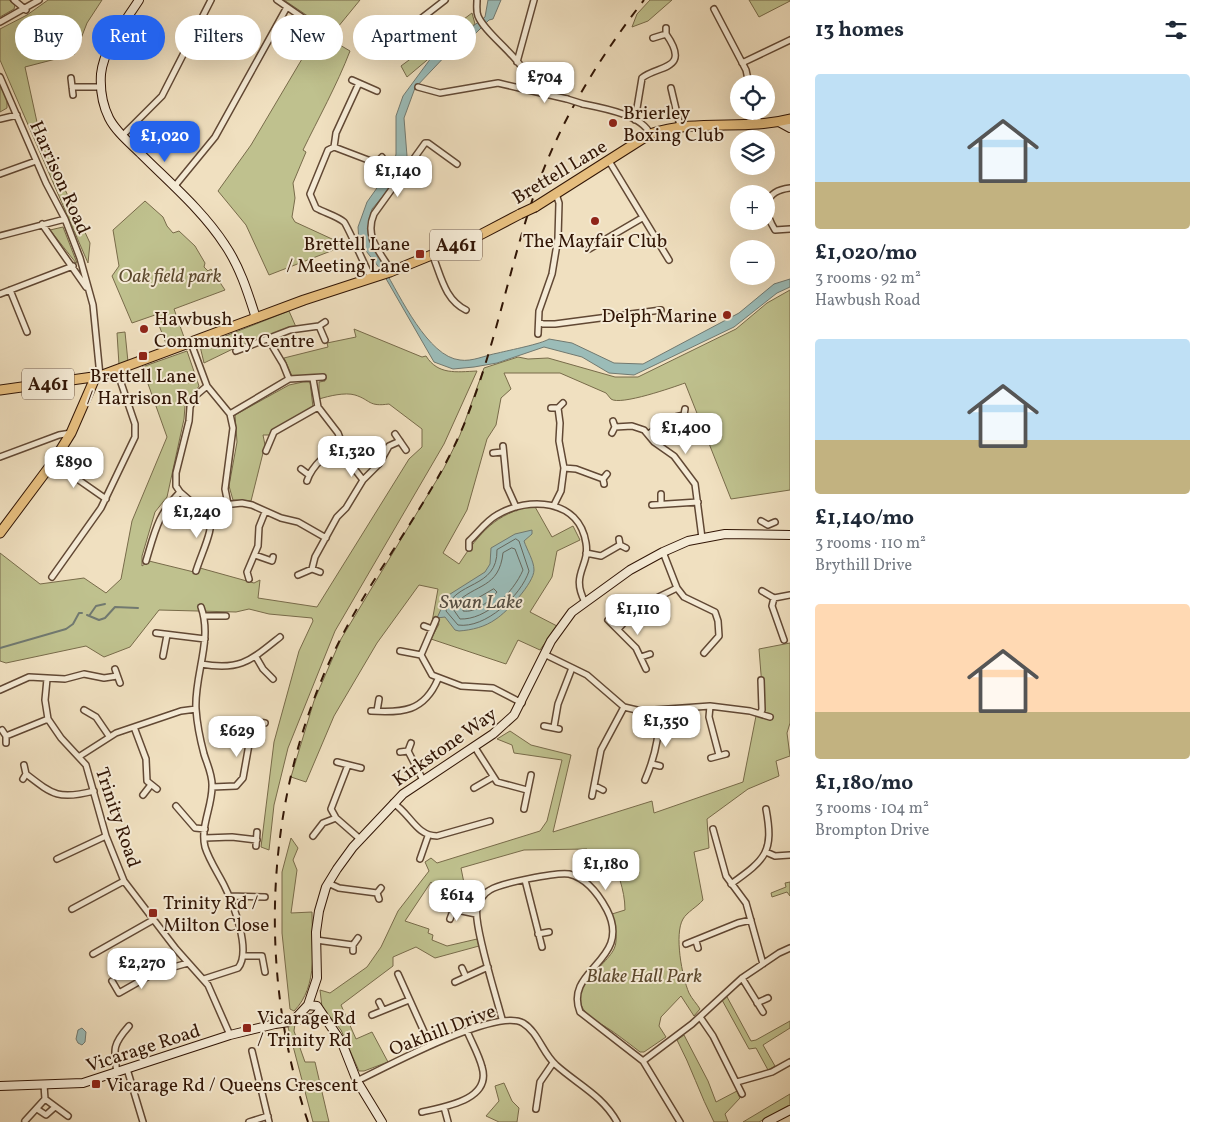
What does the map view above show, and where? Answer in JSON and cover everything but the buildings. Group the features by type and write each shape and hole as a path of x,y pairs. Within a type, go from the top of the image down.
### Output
{"main road":[{"name":"A461","path":"779,122 790,119"},
{"name":"Brettell Lane","path":"388,273 478,236 536,207 650,134 680,126 710,123 759,124 779,122"},
{"name":"A461","path":"0,390 98,377 304,300 388,273"},
{"path":"0,533 53,462 71,433 98,377"}],"street":[{"path":"14,0 26,10"},
{"path":"0,22 26,10 39,0"},
{"path":"139,0 108,50 101,72 102,100 110,120 122,136 174,187 224,244 241,274 256,318"},
{"path":"122,136 162,96 211,0"},
{"path":"277,0 299,15"},
{"path":"426,15 445,0"},
{"path":"477,0 479,17 528,77 530,82 528,89"},
{"path":"516,62 534,0"},
{"path":"174,187 215,137 287,7"},
{"path":"714,9 742,63 746,75"},
{"path":"635,120 642,78 664,70 672,64 674,58 672,45 666,31 653,38"},
{"path":"742,63 790,40"},
{"name":"Harrison Road","path":"0,77 36,161 76,245 90,291 98,377"},
{"path":"71,78 73,95"},
{"path":"352,80 377,90"},
{"path":"418,87 440,93 498,83 528,89 610,110 644,124 650,134"},
{"path":"334,147 336,133 359,84"},
{"path":"72,87 101,87"},
{"path":"670,88 680,126"},
{"path":"0,119 17,115"},
{"path":"758,120 759,124"},
{"path":"779,122 790,128"},
{"path":"388,273 371,239 370,223 374,214 425,143 428,143 457,164"},
{"path":"371,279 347,225 343,221 316,208 310,194 328,150 334,147 376,163"},
{"path":"374,170 376,163 382,157"},
{"path":"0,174 36,161"},
{"path":"609,161 669,260"},
{"path":"790,188 778,190 772,194 767,203 774,230 790,229"},
{"path":"538,334 539,311 552,274 558,238 559,203 556,194"},
{"path":"589,249 642,218"},
{"path":"0,236 65,219"},
{"name":"Harrison Road","path":"42,224 90,291"},
{"path":"432,254 450,298 457,306 466,310"},
{"path":"0,294 73,266"},
{"path":"10,290 27,332"},
{"path":"538,322 555,324 661,310"},
{"path":"236,351 290,330 319,326 325,322"},
{"path":"319,326 325,340"},
{"path":"268,339 283,364 289,380"},
{"path":"191,343 207,386 230,414 234,428 233,445 224,488 228,504"},
{"path":"52,577 106,498 136,432 117,370"},
{"path":"230,414 289,380 323,377"},
{"path":"313,378 318,407 338,433 349,462 363,480"},
{"path":"207,386 194,397 190,407 183,450 176,472 176,486 180,492 195,505 211,508 242,503 298,522 326,538"},
{"path":"551,408 558,408 563,403"},
{"path":"266,450 274,432 283,425 318,407"},
{"path":"554,505 561,490 564,468 559,441 560,423 558,408"},
{"path":"649,434 667,419 686,414"},
{"path":"612,433 615,427 613,421"},
{"path":"615,427 639,427 649,434 654,442 674,456 695,484 702,538"},
{"path":"0,457 59,435 71,433"},
{"path":"395,434 406,450"},
{"path":"263,437 269,440"},
{"path":"312,569 315,557 363,480 379,464 389,446 400,441"},
{"path":"306,481 309,475 332,450 342,446"},
{"path":"503,446 502,452 507,486 516,507"},
{"path":"493,453 502,452"},
{"path":"53,462 106,498"},
{"path":"564,468 576,469 603,481 607,474"},
{"path":"301,469 309,475"},
{"path":"146,561 156,524 166,506 180,492"},
{"path":"661,494 661,504"},
{"path":"469,548 469,541 496,515 535,502 554,505 575,521 583,534 586,553 578,586 586,602"},
{"path":"652,505 679,505 698,502"},
{"path":"196,571 211,532 213,523 211,508"},
{"path":"249,579 247,572 258,546 259,527 265,512"},
{"path":"761,521 768,525"},
{"path":"768,525 775,522"},
{"path":"768,525 768,535"},
{"name":"Kirkstone Way","path":"315,1013 318,911 328,883 360,839 392,803 505,724 522,703 544,654 572,612 630,570 663,552 702,538 726,534 790,535"},
{"path":"463,536 469,541"},
{"path":"618,539 620,545 626,548"},
{"path":"586,553 601,556 620,545"},
{"path":"663,552 677,588 691,602 715,612 720,636"},
{"path":"255,555 272,561 273,556"},
{"path":"298,575 312,569 320,572"},
{"path":"619,628 638,607 677,588"},
{"path":"762,591 774,598 790,595"},
{"path":"774,598 772,606 784,640"},
{"path":"202,607 205,639 197,680 196,709 199,734 212,787 205,829 205,847 229,896 240,930 244,956 238,968 204,980"},
{"path":"204,616 226,616"},
{"path":"420,655 436,620"},
{"path":"608,620 619,628 641,657 646,669"},
{"path":"424,626 432,629"},
{"path":"782,633 790,631"},
{"path":"156,633 205,639"},
{"path":"163,656 167,634"},
{"path":"720,636 726,637"},
{"path":"704,653 720,636"},
{"path":"201,664 230,667 256,657 280,637"},
{"path":"400,651 420,655"},
{"path":"544,654 598,682 624,707 641,711 659,711 710,706 760,713 770,717"},
{"path":"641,657 650,654"},
{"path":"420,655 428,670 438,679 461,686 493,688 522,703"},
{"path":"256,657 263,669 273,679"},
{"path":"544,726 557,728 558,704 572,668"},
{"path":"115,669 120,683"},
{"path":"0,690 29,677 65,679 84,674 104,678 117,676"},
{"name":"Trinity Road","path":"47,679 45,700 48,719 61,738 80,756 86,766 106,836 124,881 153,920 208,985 230,1035"},
{"path":"371,711 396,712 414,707 431,693 438,679"},
{"path":"760,713 761,680"},
{"path":"378,711 379,699"},
{"path":"710,706 709,718 718,755"},
{"path":"592,796 601,750 624,707"},
{"path":"80,756 109,736 181,711 196,709"},
{"path":"84,710 96,717 109,736"},
{"path":"645,780 652,764 660,734 659,711"},
{"path":"6,736 48,719"},
{"path":"246,720 265,723"},
{"path":"212,787 236,786 243,778 253,722"},
{"path":"134,727 146,759 146,776 150,786 156,789"},
{"path":"2,730 6,736 6,743"},
{"path":"411,743 408,751 423,780"},
{"path":"474,746 493,777 503,784 527,790"},
{"path":"400,752 408,751"},
{"path":"712,758 726,754"},
{"path":"337,762 361,768"},
{"path":"652,764 660,766"},
{"path":"348,765 330,806 336,818 360,839"},
{"path":"24,766 25,776 50,792 61,796 73,796 94,791"},
{"path":"524,809 531,775"},
{"path":"474,788 493,777"},
{"path":"143,795 150,786"},
{"path":"594,786 603,790"},
{"path":"392,803 407,814 422,833 428,836 437,836 490,821"},
{"path":"176,806 194,828 205,829"},
{"path":"731,884 748,872 766,852 769,838 766,808"},
{"path":"480,816 482,822"},
{"path":"313,836 323,823 336,818"},
{"path":"714,829 726,876 743,898 764,964"},
{"path":"205,838 232,837 256,843 257,832"},
{"path":"57,859 106,836"},
{"path":"420,860 428,836"},
{"path":"710,843 716,842"},
{"path":"766,852 775,856 790,855"},
{"path":"502,1019 476,914 479,902 489,890 525,880 568,874 588,884 599,898 610,918 611,940 605,956 582,980 577,992 578,1006 584,1016 643,1061 680,1122"},
{"path":"525,880 542,947"},
{"path":"72,909 124,881"},
{"path":"328,883 339,888 378,896 381,888"},
{"path":"229,896 266,897"},
{"path":"443,908 476,914"},
{"path":"450,919 453,911"},
{"path":"93,954 153,920"},
{"path":"686,944 738,923 751,920"},
{"path":"538,934 549,932"},
{"path":"316,940 353,948 358,938"},
{"path":"696,941 698,948"},
{"path":"643,1061 700,1017 722,994 742,978 790,948"},
{"path":"244,956 262,956 265,972"},
{"path":"112,981 119,993 156,972 188,963"},
{"path":"455,982 488,967"},
{"path":"462,968 466,977"},
{"path":"398,974 430,1046"},
{"path":"742,978 763,1012"},
{"name":"Kirkstone Way","path":"307,1007 315,986"},
{"path":"757,1003 768,998"},
{"path":"372,1015 409,1000"},
{"path":"379,1002 383,1010"},
{"path":"307,1007 306,1014 315,1013"},
{"path":"307,1007 335,1030 357,1081 382,1122"},
{"path":"291,1021 307,1007"},
{"name":"Vicarage Road","path":"0,1086 83,1083 230,1035 291,1021 315,1013"},
{"path":"700,1017 713,1036 742,1094"},
{"name":"Oakhill Drive","path":"357,1081 430,1046 467,1031 502,1019 516,1020 524,1024 553,1062 608,1106 617,1122"},
{"path":"117,1072 114,1049 116,1040 128,1026"},
{"path":"422,1112 444,1107 472,1096 482,1082 482,1068 467,1031"},
{"path":"249,1122 268,1119 252,1051"},
{"path":"536,1109 542,1077 553,1062"},
{"path":"736,1082 772,1072 790,1062"},
{"path":"127,1069 143,1122"},
{"path":"26,1121 45,1099 44,1085"},
{"path":"45,1099 68,1116"},
{"path":"37,1109 46,1115 55,1107"},
{"path":"444,1107 448,1122"},
{"path":"767,1122 790,1110"}],"green space":[{"path":"0,0 9,0 15,5 14,9 0,17"},
{"path":"48,0 102,0 87,23 82,36 82,15 27,15"},
{"path":"284,0 360,0 343,21 343,15 306,15"},
{"path":"650,0 672,0 648,21 632,27 637,14"},
{"path":"749,0 790,0 790,1 759,17"},
{"path":"15,21 15,60 52,60 25,67 40,136 90,243 88,263 0,60 0,29"},
{"path":"343,47 350,51 303,150 306,152 293,183 295,198 292,217 295,222 332,239 346,241 349,244 269,275 246,225 218,191 251,145 301,60 343,60"},
{"path":"409,60 427,60 407,77 401,66"},
{"path":"0,85 7,100 7,108 0,112"},
{"name":"Oak field park","path":"145,201 163,217 173,233 179,231 195,246 205,263 204,267 208,271 211,269 225,290 174,309 185,340 167,346 155,315 132,323 112,276 119,266 113,230"},
{"path":"63,227 77,263 50,230"},
{"path":"790,290 790,490 731,499 685,383 647,395 616,400 611,399 606,393 560,373 504,373 511,389 501,398 496,425 487,439 467,510 443,553 459,564 474,543 490,526 509,514 534,505 552,537 573,526 580,540 557,551 552,577 530,612 557,626 540,650 518,640 506,664 431,639 439,624 436,620 432,622 438,589 419,585 377,643 334,716 306,782 291,777 314,701 341,639 444,468 460,435 484,368 518,357 528,359 548,358 615,377 638,377 736,329 767,303"},
{"path":"289,311 296,327 243,344 204,363 200,346"},
{"path":"354,329 422,357 426,356 431,362 442,369 455,372 477,371 444,444 335,631 288,748 274,805 269,850 261,847 274,742 299,651 313,621 312,618 269,614 249,609 236,612 159,610 130,647 104,657 86,646 6,663 0,661 0,553 40,584 84,578 106,593 121,579 132,521 167,437 142,367 187,351 199,386 185,406 184,419 167,497 155,512 142,556 142,566 149,561 198,573 200,568 254,583 260,580 258,598 317,607 409,459 422,447 422,429 389,404 373,404 351,394 319,399 319,382 325,381 322,375 292,376 284,358 328,347 327,343 356,337"},
{"path":"125,332 128,362 119,365 117,333"},
{"path":"310,382 313,407 280,426 269,435 263,435 265,445 251,501 233,500 229,486 237,442 235,415 289,385"},
{"name":"Blake Hall Park","path":"790,643 790,723 787,733 790,756 776,761 779,776 748,789 707,819 709,848 694,852 703,900 683,919 680,926 679,945 686,986 700,1009 694,1016 681,996 661,1017 659,1026 666,1037 644,1052 640,1052 589,1016 582,1006 580,997 582,989 614,949 616,936 612,914 625,910 622,887 612,851 590,856 587,849 524,850 461,868 466,893 442,900 431,882 405,921 429,929 428,933 433,935 432,940 447,946 477,939 479,946 435,958 416,947 393,957 393,966 341,1005 356,1039 372,1032 388,1062 359,1071 341,1030 322,1007 320,990 330,993 367,967 381,947 398,911 429,871 425,862 431,858 437,863 540,831 547,821 562,760 514,753 512,745 497,739 510,731 531,745 571,755 553,832 652,801 654,813 743,782 756,716 770,720 772,716 764,712 759,649"},
{"path":"291,838 298,848 293,860 297,870 291,913 312,912 313,937 311,977 302,1001 294,1011 290,1009 282,933 282,872"},
{"path":"790,882 790,896 787,892 772,897 771,893 786,887 785,883"},
{"path":"726,995 751,1041 790,1021 790,1028 763,1045 775,1066 768,1070 756,1048 749,1049 722,1000"},
{"path":"295,1024 294,1031 305,1062 315,1062 329,1122 313,1122 288,1027"},
{"path":"684,1035 708,1081 716,1102 737,1091 740,1098 725,1114 728,1122 714,1122 677,1040"},
{"path":"504,1083 512,1101 519,1108 517,1122 499,1122 486,1116 499,1101 495,1086"},
{"path":"790,1094 790,1105 759,1122 743,1122"}],"water":[{"path":"488,0 501,0 493,19 489,20 476,33 476,24 485,17"},
{"path":"430,60 441,60 415,88 404,118 407,156 388,190 372,209 368,227 369,241 383,261 384,269 416,324 437,348 448,356 460,360 469,360 533,345 549,339 572,343 614,363 643,364 739,313 775,284 790,279 790,287 777,293 734,327 634,375 609,373 582,357 544,347 497,363 474,367 453,369 434,362 381,270 359,242 358,227 367,202 394,164 396,154 396,116 403,96"},
{"name":"Swan Lake","path":"532,530 532,534 524,541 533,563 533,576 519,597 507,610 487,624 464,631 455,630 445,617 437,618 447,596 485,572 490,564 491,548 515,534"},
{"path":"82,1028 86,1032 85,1042 82,1045 76,1039 78,1030"}],"waterway":[{"path":"89,616 96,606 105,604"},
{"path":"87,615 99,620 105,618 115,607 138,608"},
{"path":"0,648 66,629 73,624 79,613 82,613"}],"railway":[{"path":"308,1122 291,1060 280,997 275,932 277,867 285,803 300,740 322,679 350,621 440,474 465,422 493,340 523,229 553,147 594,71 644,0"}],"place":[{"name":"Brierley Boxing Club","path":"613,123"},
{"name":"The Mayfair Club","path":"595,221"},
{"name":"Brettell Lane / Meeting Lane","path":"420,254"},
{"name":"Delph Marine","path":"727,315"},
{"name":"Hawbush Community Centre","path":"144,329"},
{"name":"Brettell Lane / Harrison Rd","path":"143,356"},
{"name":"Trinity Rd / Milton Close","path":"153,913"},
{"name":"Vicarage Rd / Trinity Rd","path":"247,1028"},
{"name":"Vicarage Rd / Queens Crescent","path":"96,1084"}]}
